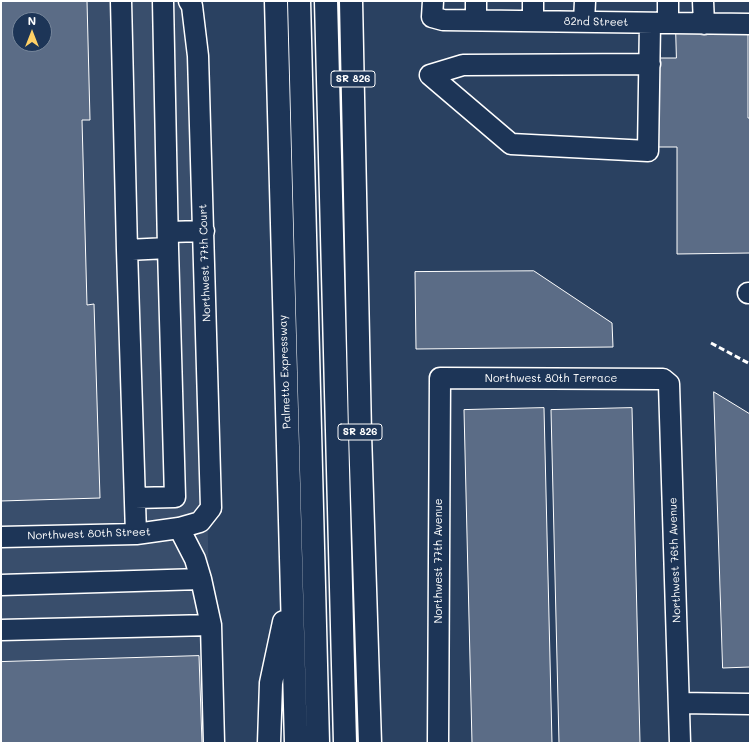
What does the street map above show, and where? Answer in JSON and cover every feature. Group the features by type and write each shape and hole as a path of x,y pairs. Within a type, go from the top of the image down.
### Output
{"highway":[{"name":"Palmetto Expressway","path":"276,1 296,743"},
{"path":"299,1 318,743"},
{"name":"SR 826","path":"351,1 360,426 370,743"},
{"path":"326,9 345,743"},
{"path":"269,743 271,683 291,585"}],"street":[{"path":"121,1 136,534"},
{"path":"135,498 175,497 163,1"},
{"name":"Northwest 77th Court","path":"188,1 192,6 198,56 211,508 200,522"},
{"name":"82nd Street","path":"433,1 432,17 443,20 476,10 533,21 750,24"},
{"path":"533,1 533,21"},
{"path":"584,1 584,22"},
{"path":"650,64 463,65 430,75 511,144 648,151 650,64 659,23 668,1"},
{"path":"703,1 704,24"},
{"path":"128,250 204,231"},
{"name":"Northwest 80th Terrace","path":"440,378 663,380"},
{"name":"Northwest 77th Avenue","path":"438,743 440,378"},
{"name":"Northwest 76th Avenue","path":"663,380 669,384 680,743"},
{"name":"Northwest 80th Street","path":"1,537 136,534 179,528 200,522"},
{"path":"179,528 195,559 211,625 214,743"},
{"path":"1,585 201,579"},
{"path":"1,630 211,625"},
{"path":"679,703 750,704"}],"shaded area":[{"path":"1,1 200,1 211,743 1,743"}],"building":[{"path":"1,1 87,1 90,120 82,120 87,305 94,304 100,498 1,501"},
{"path":"676,29 748,29 748,118 750,118 750,253 677,254 677,147 657,147 657,58 676,58"},
{"path":"534,271 612,323 613,347 416,349 415,272"},
{"path":"714,392 750,414 750,667 723,668"},
{"path":"544,408 552,743 472,743 464,410"},
{"path":"632,408 640,743 559,743 551,410"},
{"path":"199,656 202,743 1,743 1,662"}],"railway":[{"path":"711,343 750,364"}]}
